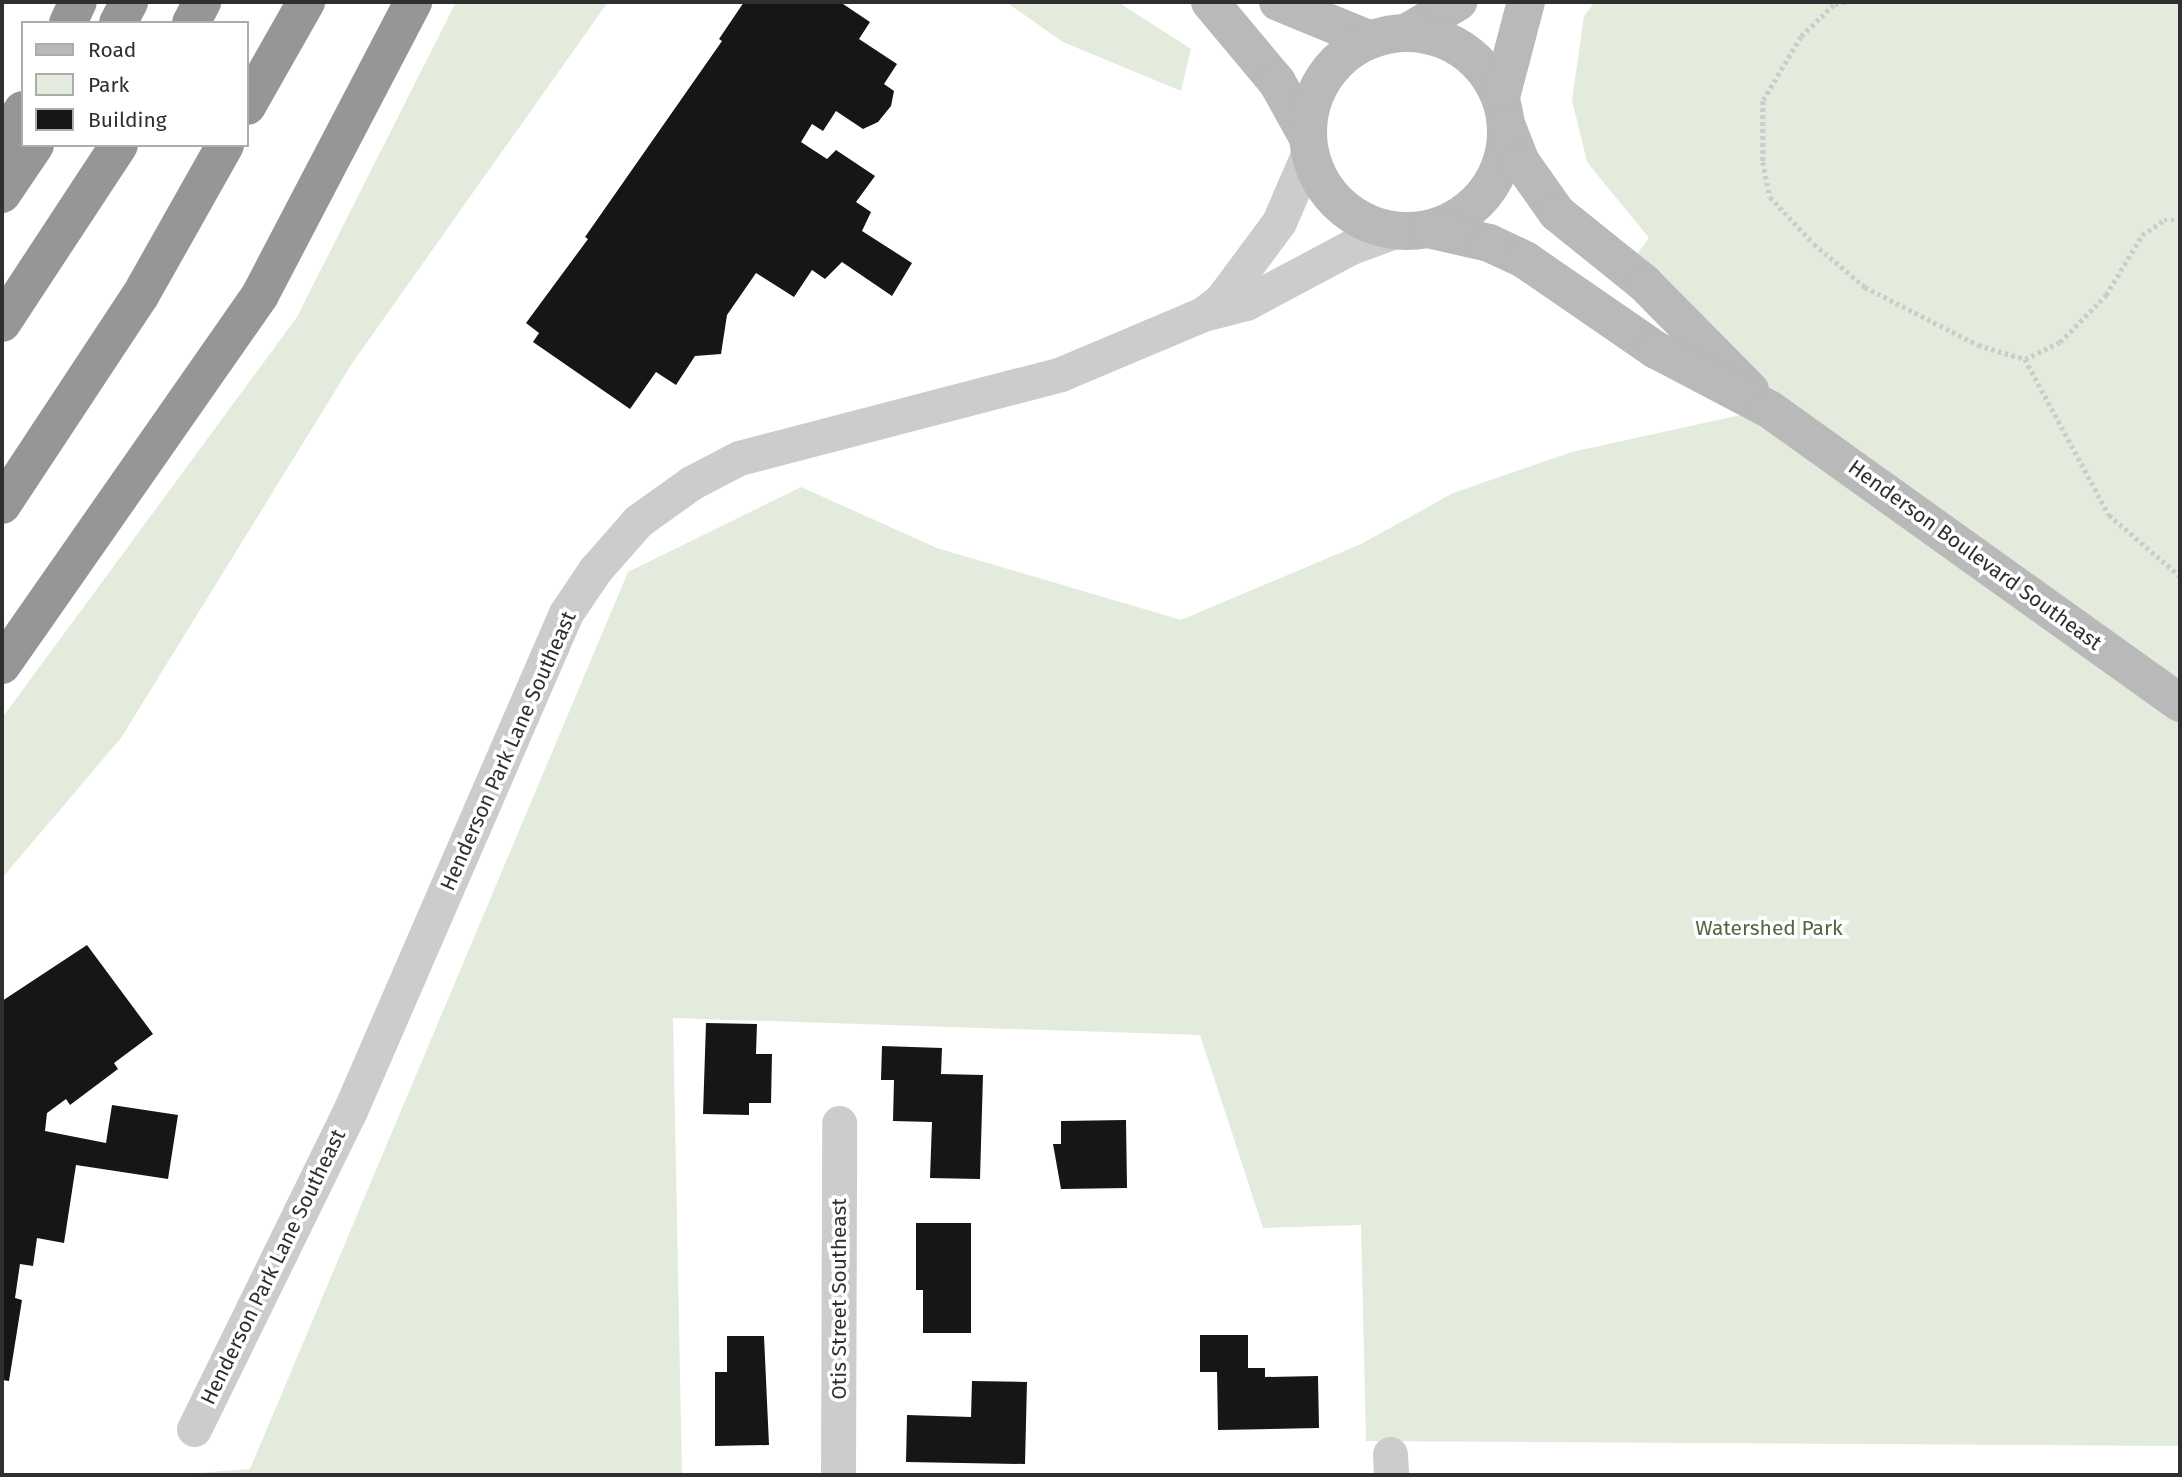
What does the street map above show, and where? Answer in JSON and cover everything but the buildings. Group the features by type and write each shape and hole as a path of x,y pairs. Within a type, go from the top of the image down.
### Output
{"highway":[{"path":"69,21 78,2"},
{"path":"119,21 129,2"},
{"path":"192,21 202,2"},
{"path":"248,104 306,2"},
{"path":"2,666 260,295 413,2"},
{"path":"2,143 21,113"},
{"path":"2,194 34,147"},
{"path":"2,323 118,147"},
{"path":"2,505 140,296 224,147"}],"main road":[{"path":"1210,2 1278,82 1309,143 1325,188 1344,209 1368,224 1412,230 1463,213 1495,179 1505,152 1503,111 1526,2"},
{"path":"1278,2 1389,37 1436,37 1464,51 1486,71 1503,111"},
{"path":"1309,143 1311,106 1324,77 1344,55 1389,37 1458,2"},
{"name":"Henderson Boulevard Southeast","path":"1503,111 1521,162 1557,213 1644,283 1769,409"},
{"name":"Henderson Boulevard Southeast","path":"1412,230 1489,243 1525,260 1667,356 1769,409 2180,703"}],"street":[{"name":"Henderson Park Lane Southeast","path":"1203,314 1222,299 1279,222 1309,143"},
{"name":"Henderson Park Lane Southeast","path":"194,1429 349,1112 566,613 595,570 638,521 691,483 739,458 1061,374 1203,314 1246,303 1351,247 1412,230"},
{"name":"Otis Street Southeast","path":"838,1475 839,1123"}],"path":[{"path":"1845,2 1834,5 1801,37 1763,102 1763,162 1770,197 1814,244 1866,287 1978,345 2025,359 2060,342 2106,295 2142,235 2164,220 2180,220"},
{"path":"2025,359 2109,515 2180,576"}],"green space":[{"path":"456,2 608,2 353,362 121,738 2,878 2,718 297,317"},
{"path":"1006,2 1118,2 1191,49 1181,91 1063,42"},
{"name":"Watershed Park","path":"1595,2 2180,2 2180,1446 1366,1441 1361,1225 1263,1228 1200,1035 673,1018 682,1475 172,1475 250,1469 628,572 801,487 937,548 1181,620 1361,544 1453,493 1572,452 1768,409 1627,268 1649,238 1587,162 1572,100 1584,16"}]}
